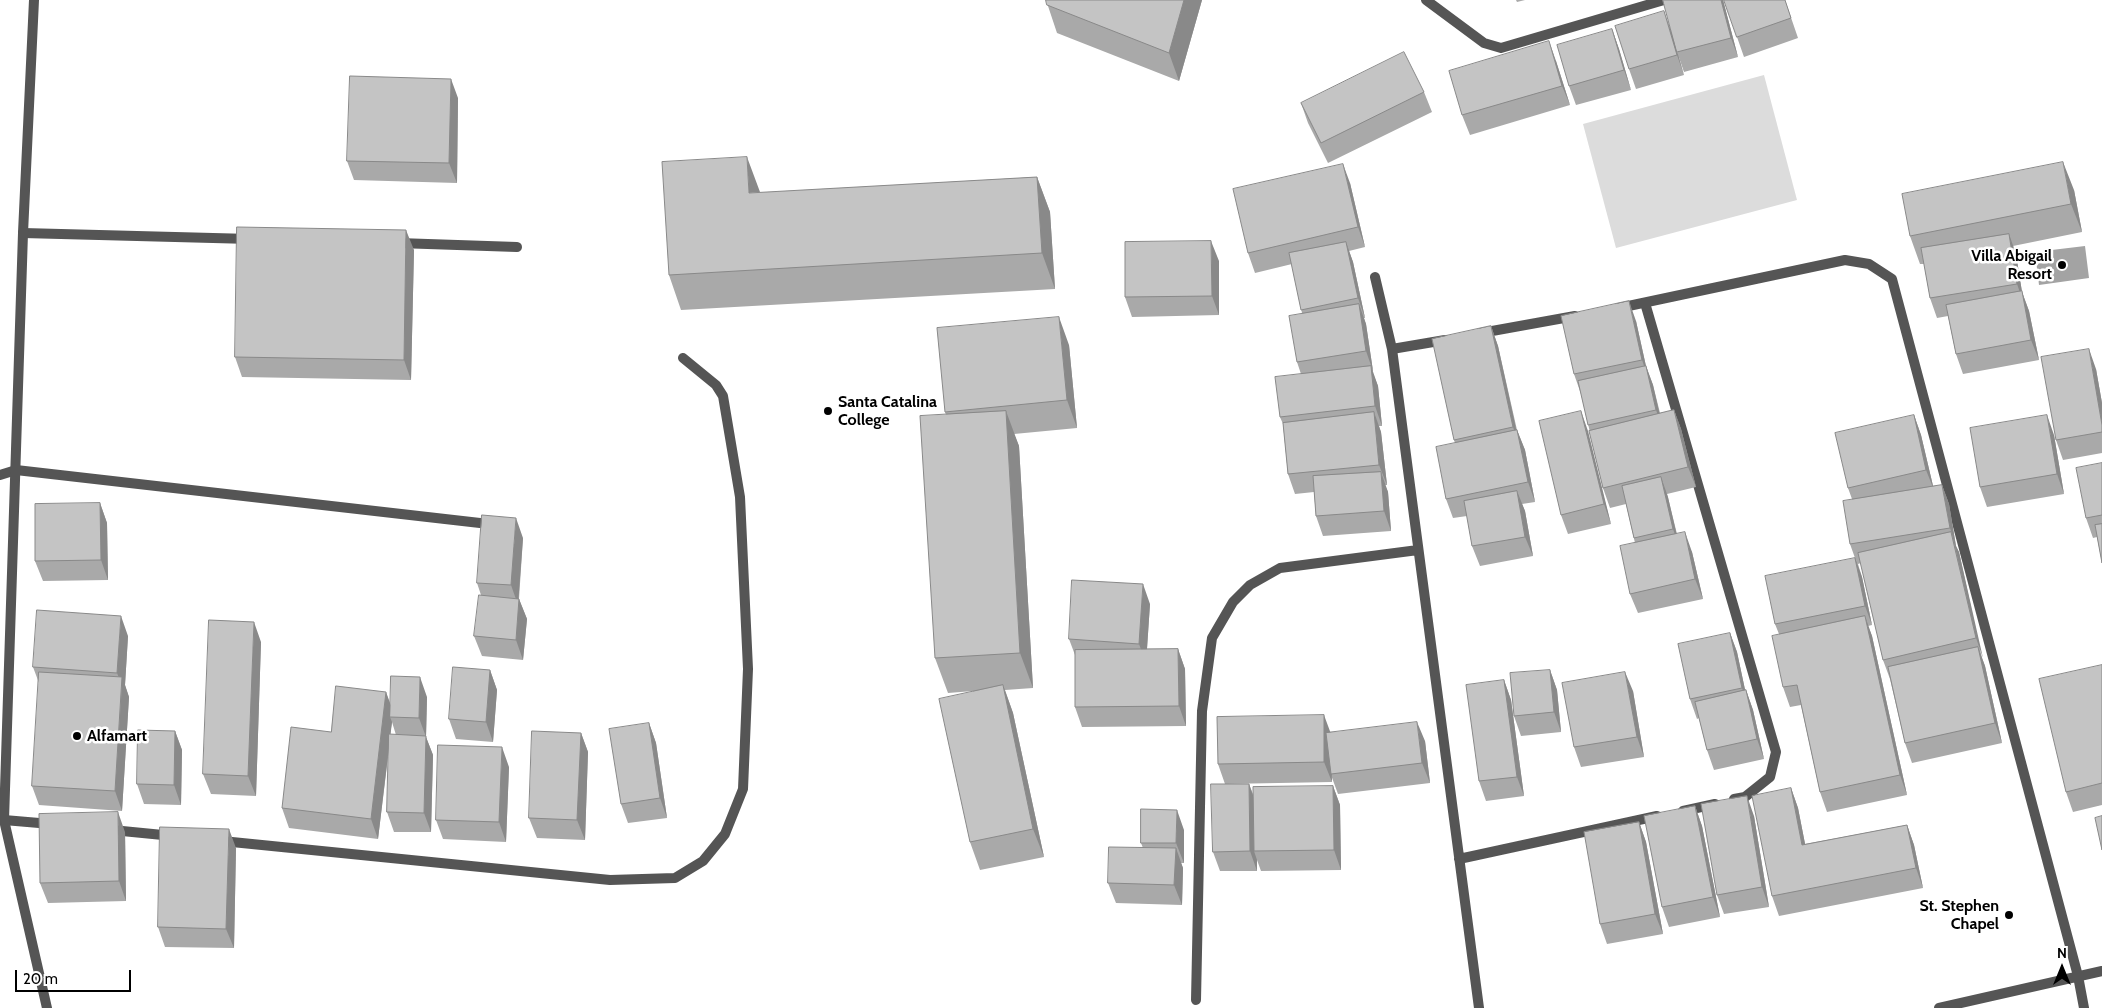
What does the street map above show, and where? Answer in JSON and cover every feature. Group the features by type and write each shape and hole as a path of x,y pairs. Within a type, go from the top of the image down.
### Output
{"street":[{"path":"34,0 23,233 2,820 47,1008"},
{"path":"1426,0 1484,42 1501,48 1664,0"},
{"path":"23,233 260,240"},
{"path":"388,243 517,247"},
{"path":"1606,310 1845,260 1869,264 1892,279 2078,976 2084,1008"},
{"path":"1375,277 1392,349 1479,1008"},
{"path":"1459,859 1745,797 1770,777 1776,752 1645,303"},
{"path":"1392,349 1587,314"},
{"path":"213,840 610,880 675,878 703,860 724,834 743,789 747,660 740,497 723,396 716,385 683,358"},
{"path":"0,476 16,470 480,523"},
{"path":"1196,1000 1202,711 1212,638 1233,602 1250,585 1280,568 1418,550"},
{"path":"2,820 64,826"},
{"path":"104,829 183,837"},
{"path":"1939,1008 2102,971"}],"shaded area":[{"path":"1764,75 1797,200 1616,248 1583,124"},
{"name":"Villa Abigail Resort","path":"2085,246 2089,278 2039,285 2035,252"}],"building":[{"path":"1046,0 1184,0 1169,53 1047,5"},
{"path":"1663,0 1721,0 1731,38 1677,52"},
{"path":"1724,0 1785,0 1791,18 1737,37"},
{"path":"1664,11 1677,55 1629,69 1615,26"},
{"path":"1612,29 1624,70 1569,86 1557,45"},
{"path":"1549,41 1562,86 1462,115 1449,71"},
{"path":"1404,52 1424,92 1321,143 1301,103"},
{"path":"350,76 451,79 449,163 347,161"},
{"path":"747,157 749,193 1037,177 1042,253 669,275 662,162"},
{"path":"2063,162 2071,204 1910,236 1902,194"},
{"path":"1343,164 1358,227 1248,253 1233,189"},
{"path":"237,227 406,230 404,360 235,357"},
{"path":"2009,234 2017,284 1930,298 1921,248"},
{"path":"1211,241 1212,296 1125,297 1125,242"},
{"path":"1346,242 1358,298 1301,310 1289,253"},
{"path":"2022,291 2031,340 1956,354 1946,305"},
{"path":"1629,301 1642,360 1574,374 1561,316"},
{"path":"1359,304 1366,351 1297,362 1289,316"},
{"path":"1059,317 1067,400 945,412 937,328"},
{"path":"1491,326 1513,427 1454,440 1432,339"},
{"path":"2089,349 2102,432 2056,440 2041,357"},
{"path":"1371,366 1375,406 1280,417 1275,377"},
{"path":"1646,366 1656,410 1588,425 1578,381"},
{"path":"1674,410 1688,467 1603,488 1589,431"},
{"path":"1006,411 1020,653 935,658 920,416"},
{"path":"1581,411 1604,504 1561,515 1539,421"},
{"path":"1374,412 1379,465 1288,474 1283,423"},
{"path":"1914,415 1926,470 1848,488 1835,433"},
{"path":"2047,415 2057,474 1980,487 1970,428"},
{"path":"1517,430 1528,482 1446,499 1436,447"},
{"path":"2102,463 2102,515 2086,518 2076,468"},
{"path":"1381,472 1384,511 1316,516 1313,476"},
{"path":"1661,477 1673,529 1634,538 1622,486"},
{"path":"1942,485 1950,528 1850,544 1843,501"},
{"path":"1517,491 1525,537 1472,546 1464,501"},
{"path":"100,503 101,560 35,561 35,504"},
{"path":"482,515 516,518 511,585 477,583"},
{"path":"2102,524 2102,563 2095,525"},
{"path":"1685,532 1695,579 1630,594 1620,546"},
{"path":"1951,532 1976,638 1883,660 1858,553"},
{"path":"1855,558 1865,606 1775,624 1765,576"},
{"path":"1072,580 1143,584 1139,644 1069,639"},
{"path":"479,595 519,599 516,640 474,636"},
{"path":"37,610 121,616 117,673 33,667"},
{"path":"1865,616 1900,775 1820,792 1797,685 1783,687 1772,636"},
{"path":"209,620 254,622 248,776 203,774"},
{"path":"1730,633 1742,688 1690,699 1678,644"},
{"path":"1978,647 1995,723 1905,743 1888,667"},
{"path":"1178,649 1179,706 1075,707 1075,650"},
{"path":"2102,665 2102,783 2066,792 2039,679"},
{"path":"453,667 490,670 486,722 449,719"},
{"path":"1550,670 1554,712 1514,716 1510,673"},
{"path":"39,672 122,677 115,791 32,786"},
{"path":"1625,672 1637,737 1574,747 1562,683"},
{"path":"391,676 420,677 419,718 390,717"},
{"path":"1504,680 1517,777 1479,781 1466,685"},
{"path":"1003,685 1033,829 970,842 939,699"},
{"path":"336,686 386,692 371,819 282,808 291,727 331,732"},
{"path":"1746,690 1757,739 1707,750 1695,702"},
{"path":"1324,715 1324,762 1218,764 1217,717"},
{"path":"1417,722 1422,763 1331,774 1326,733"},
{"path":"649,723 660,798 621,804 609,729"},
{"path":"138,730 175,731 174,785 137,784"},
{"path":"532,731 581,733 577,820 529,818"},
{"path":"389,734 426,736 424,813 387,812"},
{"path":"438,745 502,747 499,822 436,820"},
{"path":"1211,784 1249,784 1250,851 1213,852"},
{"path":"1333,786 1334,850 1254,851 1253,787"},
{"path":"1791,788 1802,845 1907,825 1916,868 1772,896 1752,796"},
{"path":"1747,796 1762,887 1717,895 1701,804"},
{"path":"1695,806 1713,897 1662,907 1644,816"},
{"path":"1141,809 1177,810 1176,843 1141,843"},
{"path":"118,812 119,881 40,883 39,814"},
{"path":"2102,816 2102,850 2095,818"},
{"path":"1639,822 1655,914 1600,924 1584,832"},
{"path":"160,827 229,829 226,929 158,927"},
{"path":"1109,847 1176,848 1174,885 1108,883"}],"place":[{"name":"Villa Abigail Resort","path":"2062,265"},
{"name":"Santa Catalina College","path":"828,411"},
{"name":"Alfamart","path":"77,736"},
{"name":"St. Stephen Chapel","path":"2009,915"}]}
